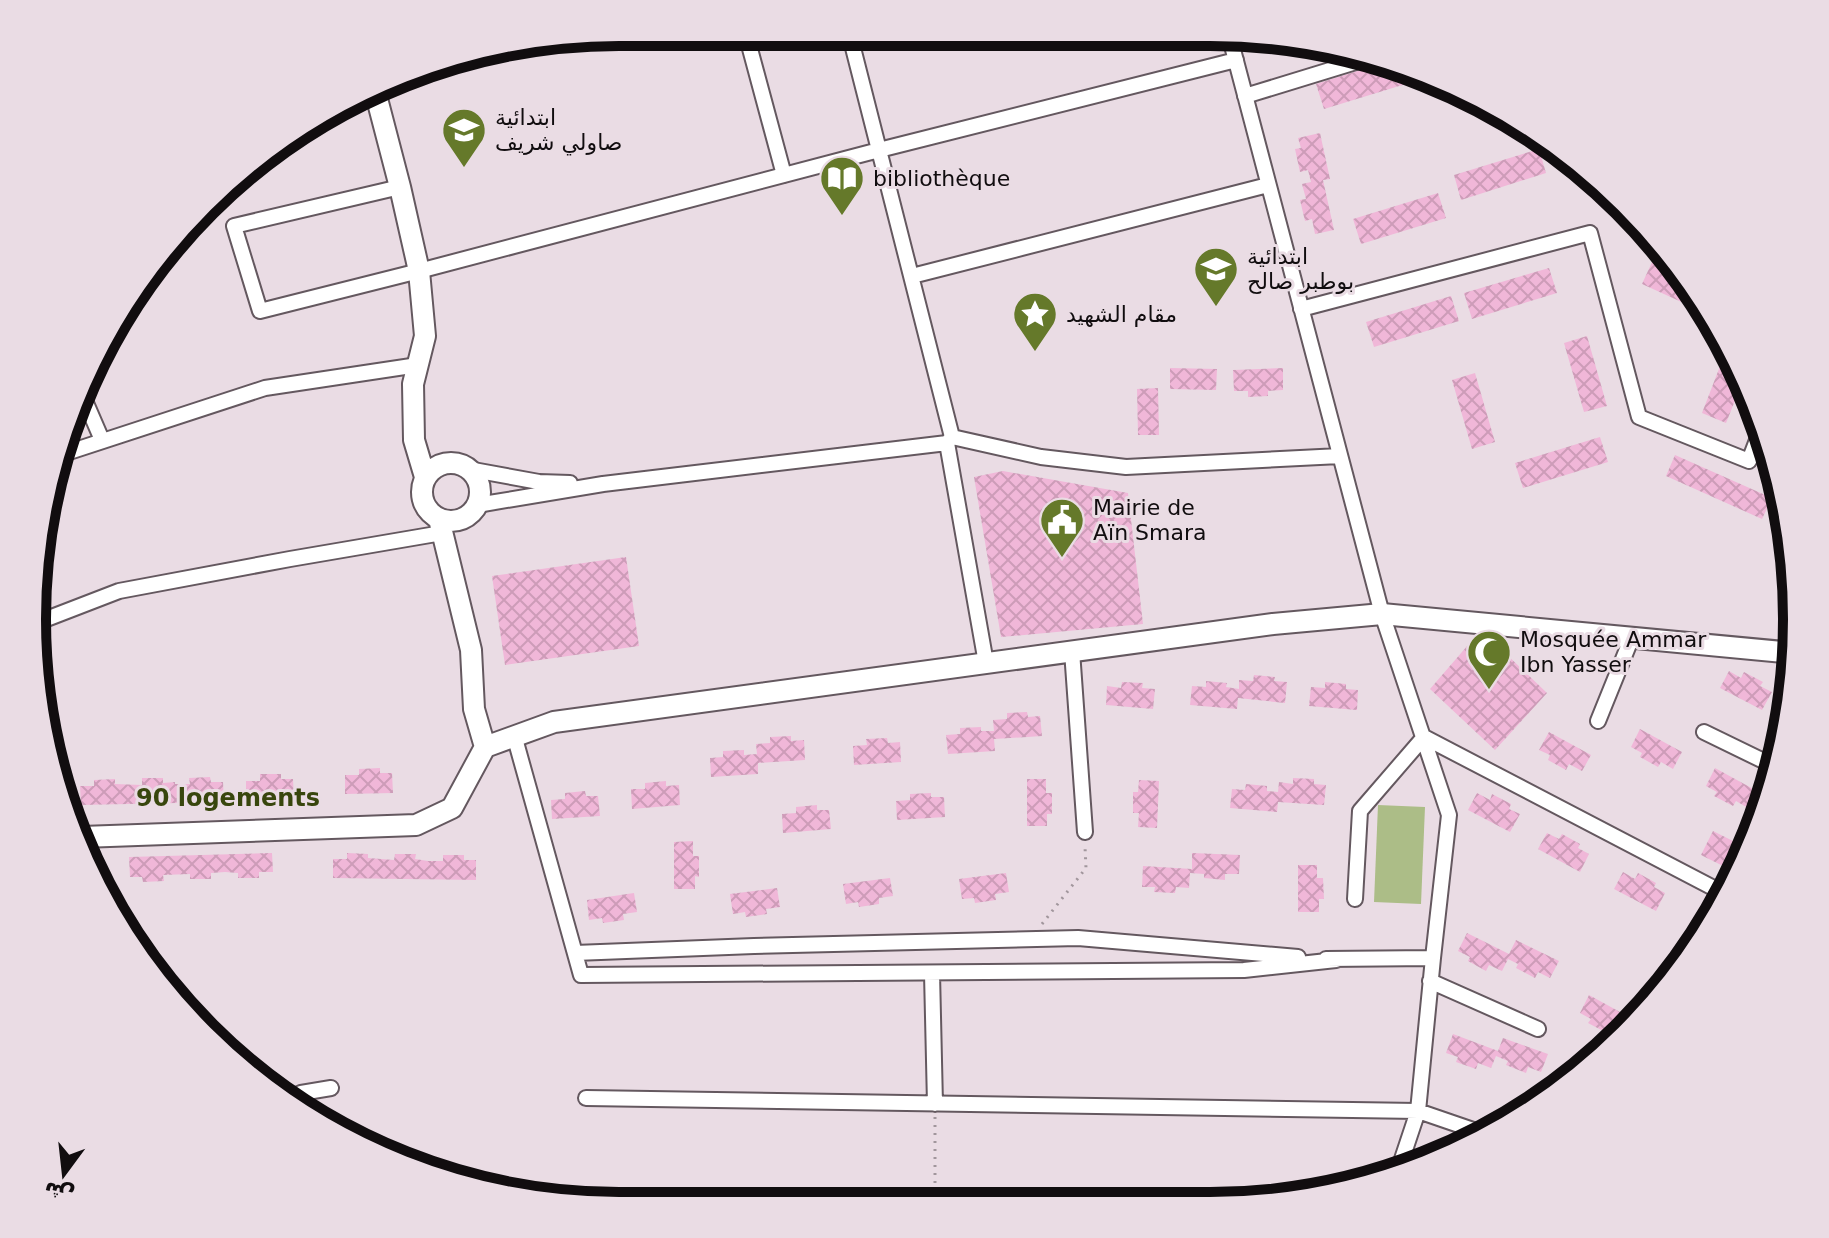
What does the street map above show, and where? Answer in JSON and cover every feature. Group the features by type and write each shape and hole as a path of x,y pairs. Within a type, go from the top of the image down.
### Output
{"main road":[{"path":"377,100 419,271 425,336 413,384 414,440 425,477"},
{"path":"441,526 468,516 480,497 478,481 459,464 440,465 432,470 425,477 421,497 441,526 471,650 474,709 485,747"},
{"path":"453,577 462,519"},
{"path":"89,837 416,825 452,808 485,747 554,722 1273,624 1382,614 1782,652"}],"street":[{"path":"749,46 784,175"},
{"path":"853,46 912,276 949,440 986,663"},
{"path":"1232,47 1382,614 1449,815 1418,1111 1402,1159"},
{"path":"400,187 234,226 260,311 1236,60"},
{"path":"1245,96 1350,64"},
{"path":"912,276 1268,185"},
{"path":"1301,309 1590,233 1639,417 1749,461 1756,444"},
{"path":"72,451 265,388 418,365"},
{"path":"87,406 102,440"},
{"path":"477,505 603,484 949,440 1041,457 1126,467 1340,456"},
{"path":"468,469 539,482 603,484"},
{"path":"46,619 119,591 290,559 441,526"},
{"path":"1598,721 1632,637"},
{"path":"1072,651 1085,832"},
{"path":"1704,732 1764,761"},
{"path":"514,735 581,975 1244,970 1336,960"},
{"path":"1424,737 1715,889"},
{"path":"1355,899 1360,811 1424,737"},
{"path":"575,953 1078,938 1336,960 1433,958"},
{"path":"932,973 935,1104"},
{"path":"1430,981 1538,1029"},
{"path":"299,1094 331,1088"},
{"path":"586,1098 1418,1111 1470,1129"}],"path":[{"path":"1030,939 1086,868 1085,832"},
{"path":"935,1104 935,1192"}],"green space":[{"path":"1378,805 1425,807 1421,904 1374,902"}],"building":[{"path":"1366,68 1409,83 1324,109 1316,84"},
{"path":"1320,133 1330,179 1323,180 1334,230 1315,234 1312,219 1305,221 1300,200 1306,199 1302,184 1311,182 1308,170 1300,172 1295,149 1301,148 1298,138"},
{"path":"1538,149 1546,173 1461,200 1454,175"},
{"path":"1438,193 1446,218 1361,244 1353,219"},
{"path":"1653,260 1659,263 1689,305 1642,284"},
{"path":"1549,268 1557,293 1472,319 1464,293"},
{"path":"1451,296 1459,321 1374,347 1366,322"},
{"path":"1587,336 1607,406 1584,412 1564,343"},
{"path":"1722,362 1737,395 1726,423 1702,413"},
{"path":"1170,368 1217,369 1216,390 1170,389"},
{"path":"1283,368 1283,390 1268,391 1268,396 1248,397 1248,391 1234,391 1233,370"},
{"path":"1475,373 1495,442 1472,449 1452,380"},
{"path":"1158,388 1159,435 1138,435 1137,389"},
{"path":"1600,437 1608,462 1523,488 1515,463"},
{"path":"1675,455 1769,497 1771,501 1762,519 1666,476"},
{"name":"Mairie de Aïn Smara","path":"1003,471 1128,493 1143,624 1001,637 974,477"},
{"path":"626,557 639,646 505,665 492,576"},
{"name":"Mosquée Ammar Ibn Yasser","path":"1481,630 1547,693 1495,750 1430,689"},
{"path":"1729,671 1741,678 1744,672 1763,682 1760,686 1772,692 1762,710 1720,688"},
{"path":"1254,675 1275,677 1274,681 1287,682 1285,703 1238,698 1237,709 1190,705 1192,686 1206,687 1206,681 1227,683 1226,687 1239,689 1239,680 1253,681"},
{"path":"1122,682 1143,683 1142,688 1155,689 1153,709 1106,705 1107,686 1121,688"},
{"path":"1325,682 1346,684 1346,689 1358,690 1357,710 1309,706 1311,687 1325,688"},
{"path":"1027,712 1028,717 1040,716 1042,736 994,739 995,751 948,754 946,735 960,734 960,728 981,727 981,731 994,731 993,720 1007,719 1007,713"},
{"path":"1640,729 1682,752 1673,769 1661,762 1658,767 1640,757 1642,753 1631,747"},
{"path":"1549,732 1591,755 1582,771 1569,764 1566,770 1548,760 1550,755 1539,750"},
{"path":"791,736 791,741 804,740 805,760 758,763 758,774 711,777 710,758 723,757 723,751 744,750 744,755 757,754 756,744 770,743 770,737"},
{"path":"887,738 888,743 900,742 901,762 854,765 853,746 867,745 866,739"},
{"path":"380,768 380,773 392,773 393,793 345,794 345,775 359,775 359,769"},
{"path":"1715,768 1756,791 1748,808 1736,801 1733,806 1714,796 1717,792 1706,786"},
{"path":"260,774 281,774 281,779 293,779 294,799 246,800 246,781 260,781"},
{"path":"210,777 211,782 223,782 224,802 81,805 80,786 94,786 94,780 115,779 115,784 142,785 142,778 163,778 163,783 190,784 189,778"},
{"path":"1293,778 1314,779 1314,784 1326,785 1324,805 1278,802 1277,812 1230,808 1232,789 1245,790 1246,784 1267,786 1267,791 1278,792 1279,782 1293,784"},
{"path":"1027,779 1046,779 1046,793 1052,793 1052,814 1047,814 1047,826 1027,826"},
{"path":"1139,780 1159,781 1157,828 1138,827 1139,813 1133,813 1133,792 1138,792"},
{"path":"666,781 666,786 679,785 680,805 632,809 631,789 645,789 645,783"},
{"path":"585,791 586,796 598,796 600,816 552,819 551,800 565,799 565,793"},
{"path":"931,793 931,797 944,797 945,817 897,820 896,801 910,800 910,794"},
{"path":"1477,793 1490,800 1492,794 1511,804 1509,809 1520,814 1510,832 1468,810"},
{"path":"817,805 817,810 829,810 831,829 783,833 782,814 796,813 796,807"},
{"path":"1713,831 1737,843 1726,867 1701,855"},
{"path":"1547,833 1559,839 1562,834 1580,844 1578,848 1589,854 1580,872 1538,849"},
{"path":"693,841 693,856 699,856 699,877 695,876 695,889 674,889 674,842"},
{"path":"272,853 273,872 259,872 259,878 238,878 238,873 225,872 211,873 211,879 190,879 190,874 163,875 164,881 143,882 142,877 130,877 129,857"},
{"path":"347,853 394,860 395,854 416,854 415,859 428,861 443,861 443,855 464,855 464,860 476,860 476,880 333,878 333,859 347,859"},
{"path":"1192,853 1240,855 1239,874 1225,874 1225,880 1190,873 1189,888 1176,887 1175,893 1154,892 1155,887 1142,887 1143,866 1192,869"},
{"path":"1298,865 1317,865 1317,878 1323,878 1324,899 1319,899 1319,912 1298,912"},
{"path":"1623,872 1635,879 1638,873 1656,883 1654,887 1665,893 1656,911 1614,889"},
{"path":"1006,873 1009,892 995,894 996,900 975,903 974,898 962,899 959,879"},
{"path":"890,878 893,896 879,898 879,904 859,907 858,902 846,904 843,884"},
{"path":"777,888 780,907 766,909 767,914 746,917 745,912 733,914 730,894"},
{"path":"634,893 637,912 623,914 624,920 603,923 602,918 589,920 587,900"},
{"path":"1467,933 1509,954 1516,940 1559,961 1550,978 1538,972 1535,978 1516,968 1518,964 1508,959 1502,971 1489,965 1486,971 1458,951"},
{"path":"1589,995 1624,1014 1606,1033 1588,1023 1591,1019 1580,1013"},
{"path":"1453,1034 1498,1051 1503,1038 1548,1054 1541,1072 1528,1067 1526,1073 1506,1065 1508,1061 1496,1056 1491,1068 1478,1063 1476,1069 1456,1062 1458,1057 1446,1053"}],"place":[{"name":"ابتدائية صاولي شريف","path":"464,169"},
{"name":"bibliothèque","path":"842,217"},
{"name":"ابتدائية بوطبر صالح","path":"1216,308"},
{"name":"مقام الشهيد","path":"1035,353"},
{"name":"Mairie de Aïn Smara","path":"1062,559"},
{"name":"Mosquée Ammar Ibn Yasser","path":"1489,691"}],"district":[{"name":"90 logements","path":"228,798"}]}
